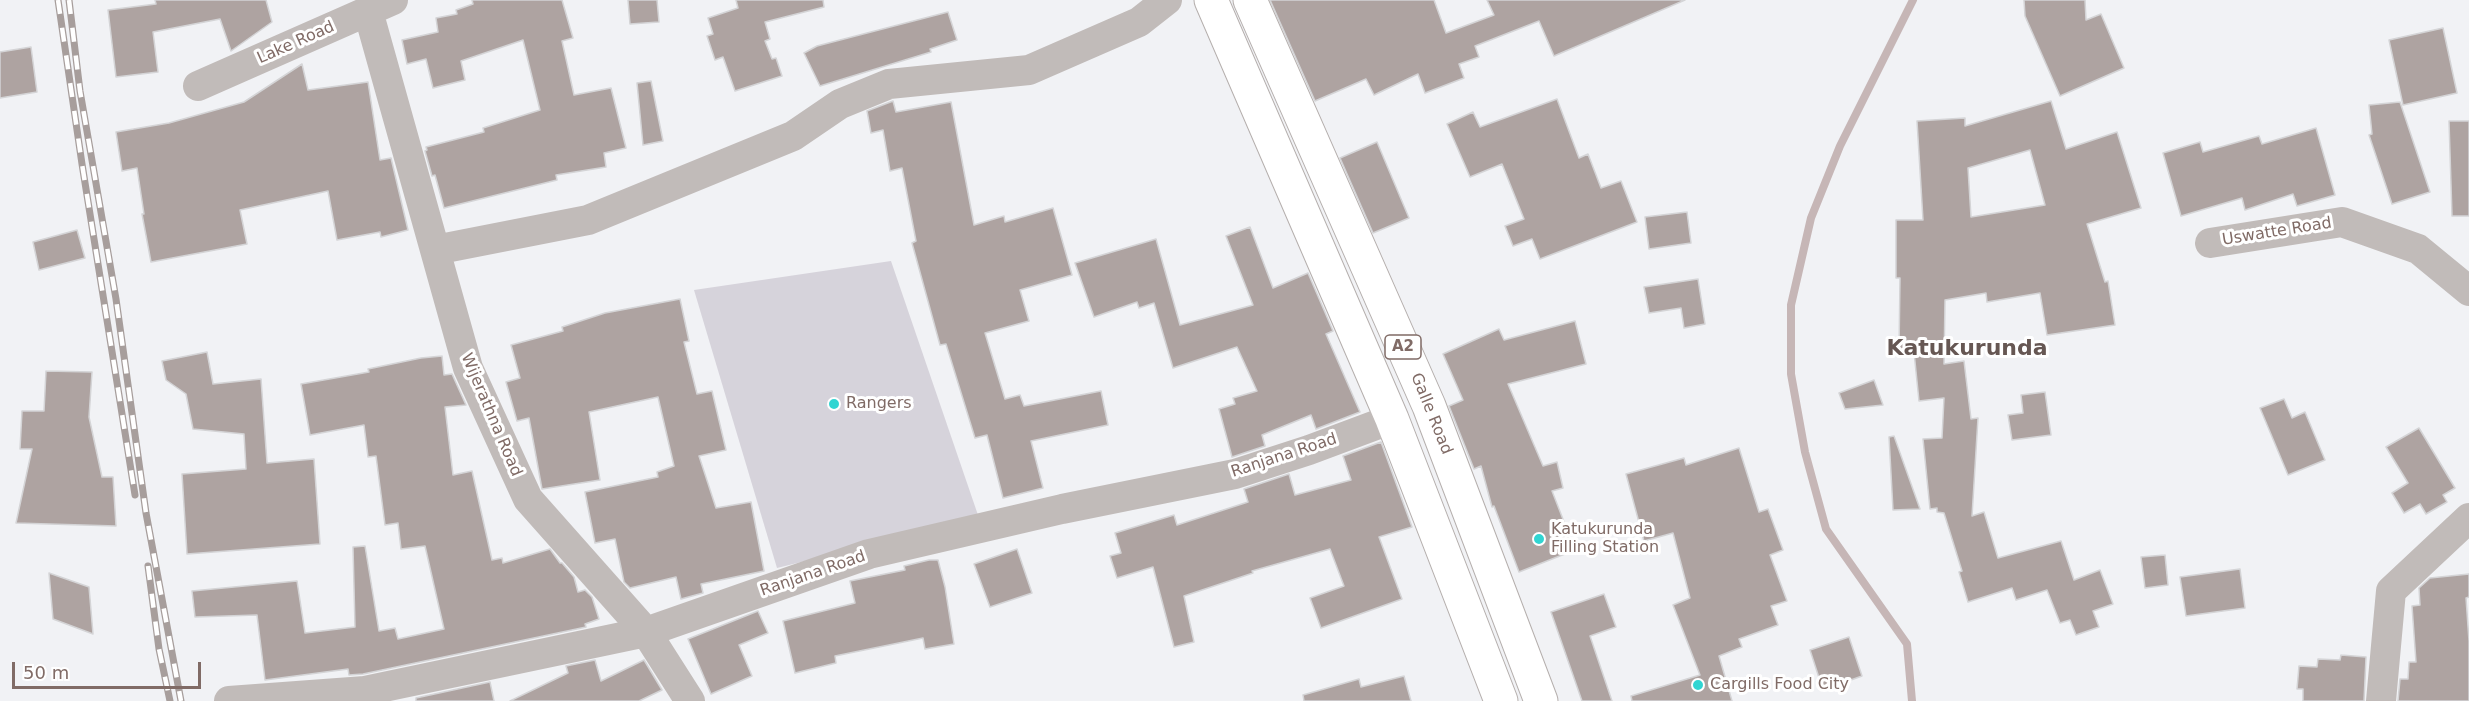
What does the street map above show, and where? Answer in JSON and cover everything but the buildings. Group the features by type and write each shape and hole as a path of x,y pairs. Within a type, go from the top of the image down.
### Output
{"highway":[{"name":"A2","path":"1212,0 1392,419 1501,701"},
{"name":"Galle Road","path":"1250,0 1429,406 1540,701"},
{"path":"1454,577 1490,564"}],"street":[{"path":"435,250 588,220 793,136 840,104 889,84 1029,70 1139,22 1167,0"},
{"name":"Wijerathna Road","path":"381,5 435,250 468,368 528,499 646,632 690,701"},
{"name":"Lake Road","path":"198,86 381,5"},
{"name":"Uswatte Road","path":"2210,243 2342,222 2418,249 2469,291"},
{"name":"Ranjana Road","path":"229,701 365,691 646,632 869,554 1062,509 1235,474 1309,450 1392,419"},
{"path":"2381,701 2391,591 2469,518"}],"shaded area":[{"name":"Rangers","path":"891,261 979,518 777,568 694,290"}],"waterway":[{"path":"1912,701 1907,644 1826,529 1805,452 1791,374 1791,305 1811,218 1840,146 1913,0"}],"railway":[{"path":"58,0 135,495"},
{"path":"69,0 80,91 116,299 146,513 181,701"},
{"path":"148,566 159,649 170,701"}],"place":[{"name":"Rangers","path":"834,404"},
{"name":"Katukurunda Filling Station","path":"1539,539"},
{"name":"Cargills Food City","path":"1698,685"}],"district":[{"name":"Katukurunda","path":"1967,349"}]}
